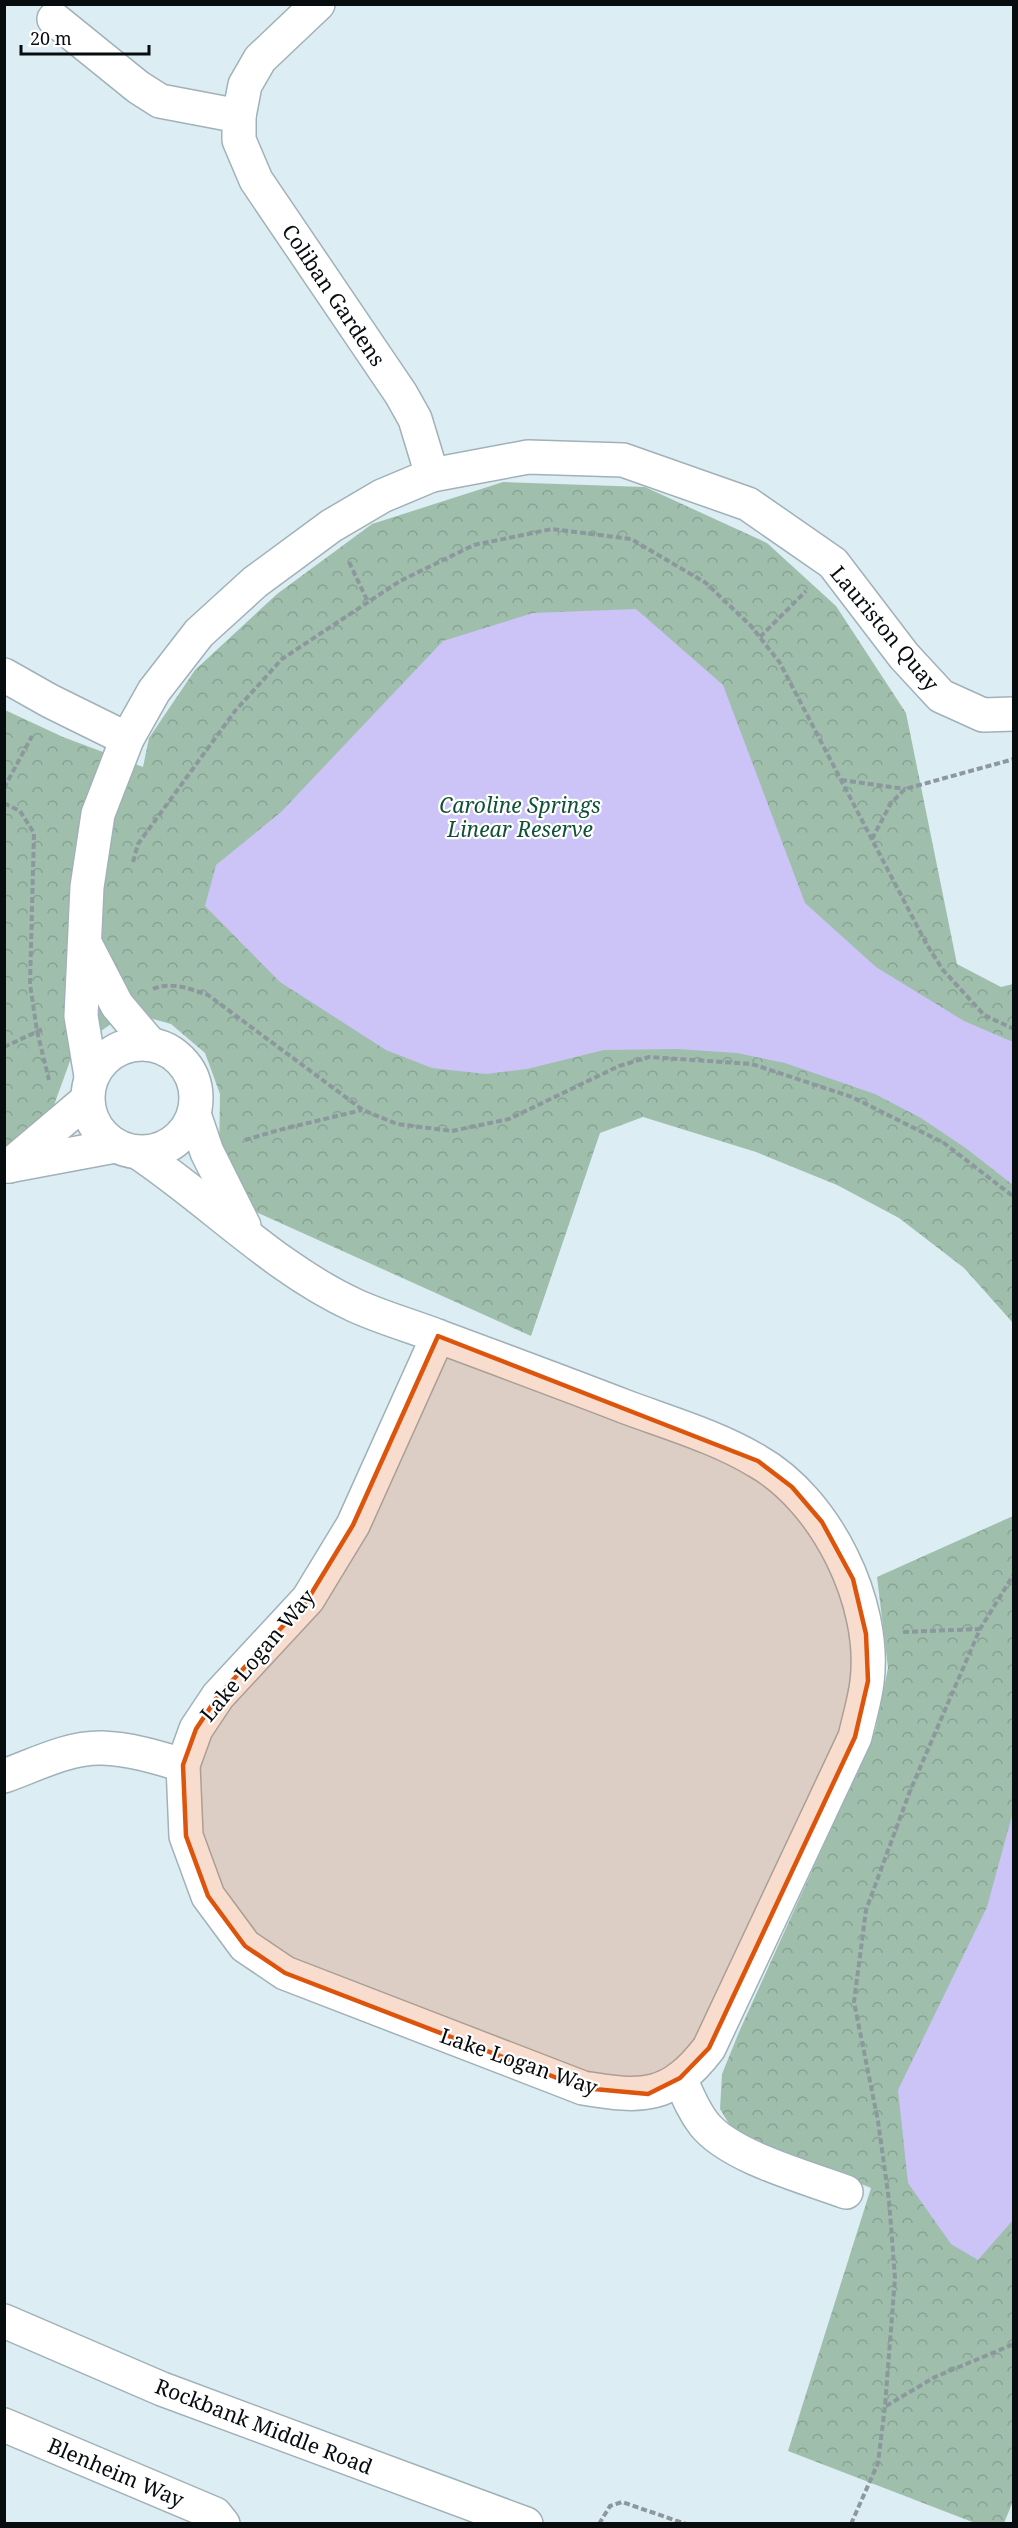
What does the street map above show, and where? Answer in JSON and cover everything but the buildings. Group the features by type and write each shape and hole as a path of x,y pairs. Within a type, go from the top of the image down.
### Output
{"street":[{"name":"Coliban Gardens","path":"318,4 260,59 245,85 239,116 239,140 256,180 401,394 415,419 432,475"},
{"path":"54,19 138,87 160,101 239,116"},
{"name":"Lauriston Quay","path":"89,1088 81,1016 87,887 98,814 127,739 154,691 199,633 255,582 331,526 382,496 432,475 528,457 623,460 748,504 833,563 904,656 941,696 983,716 1014,714"},
{"path":"4,675 50,701 127,739"},
{"name":"Lauriston Quay","path":"86,945 117,1005 150,1044"},
{"path":"132,1044 150,1044 167,1050 182,1061 192,1077 197,1095 194,1114 187,1130 174,1143 157,1151 127,1149 6,1167 89,1088 100,1061 115,1050 132,1044"},
{"path":"89,1088 91,1118 100,1134 127,1149"},
{"name":"Lake Logan Way","path":"194,1114 207,1152 249,1236"},
{"name":"Lake Logan Way","path":"127,1149 178,1179 277,1260 317,1287 357,1306 438,1336 703,1436 758,1461 792,1487 822,1522 853,1579 866,1634 868,1681 855,1737 710,2048 695,2066 680,2078 648,2094 622,2094 584,2088 285,1973 245,1946 208,1896 186,1836 183,1765 196,1729 218,1696 308,1599 352,1526 438,1336"},
{"path":"4,1776 69,1753 99,1748 133,1751 183,1765"},
{"path":"680,2078 692,2106 705,2125 733,2149 846,2193"},
{"name":"Rockbank Middle Road","path":"4,2321 162,2389 526,2523"},
{"name":"Blenheim Way","path":"4,2425 215,2514 224,2523"}],"path":[{"path":"130,873 138,844 235,711 282,659 400,581 474,544 552,529 631,539 706,583 760,637 780,663 943,970 984,1015 1014,1029"},
{"path":"760,637 833,563"},
{"path":"4,788 50,701"},
{"path":"841,780 905,789 1014,759"},
{"path":"872,839 891,802 905,789"},
{"path":"117,1005 160,986 181,986 208,995 363,1110 397,1124 452,1131 508,1119 619,1065 649,1057 752,1064 852,1097 944,1143 1014,1197"},
{"path":"4,1047 37,1031 81,1016"},
{"path":"851,2523 878,2463 896,2278 878,2121 854,2002 866,1910 910,1791 980,1629 1014,1574"},
{"path":"866,1634 980,1629"},
{"path":"885,2406 935,2377 1014,2344"},
{"path":"599,2523 610,2506 622,2502 686,2523"}],"highlighted area":[{"path":"438,1336 758,1461 792,1487 822,1522 853,1579 866,1634 868,1681 855,1737 709,2048 680,2078 648,2094 583,2088 285,1973 245,1946 208,1896 186,1836 183,1765 196,1729 218,1696 308,1599 353,1525"}],"green space":[{"name":"Caroline Springs Linear Reserve","path":"503,482 645,487 767,543 836,606 906,713 957,964 1001,987 1013,984 1013,1323 964,1268 899,1218 837,1185 756,1152 643,1117 600,1133 531,1336 256,1212 229,1184 219,1160 220,1094 205,1053 171,1024 128,1012 74,1050 45,1130 5,1148 5,710 63,737 143,767 149,738 195,670 277,594 372,524"},
{"path":"1013,1516 1014,2499 1004,2523 975,2523 788,2451 871,2188 734,2132 720,2109 722,2074 739,2032 875,1732 888,1668 877,1577"}],"shaded area":[{"path":"636,609 723,685 805,903 876,967 964,1021 1013,1042 1013,1185 967,1149 921,1118 875,1094 785,1063 737,1053 677,1049 604,1050 527,1069 486,1074 432,1068 386,1050 280,982 205,906 216,865 281,812 443,641 533,613"},
{"path":"1013,1812 1013,2220 978,2260 951,2244 908,2183 898,2090 987,1907"}]}
